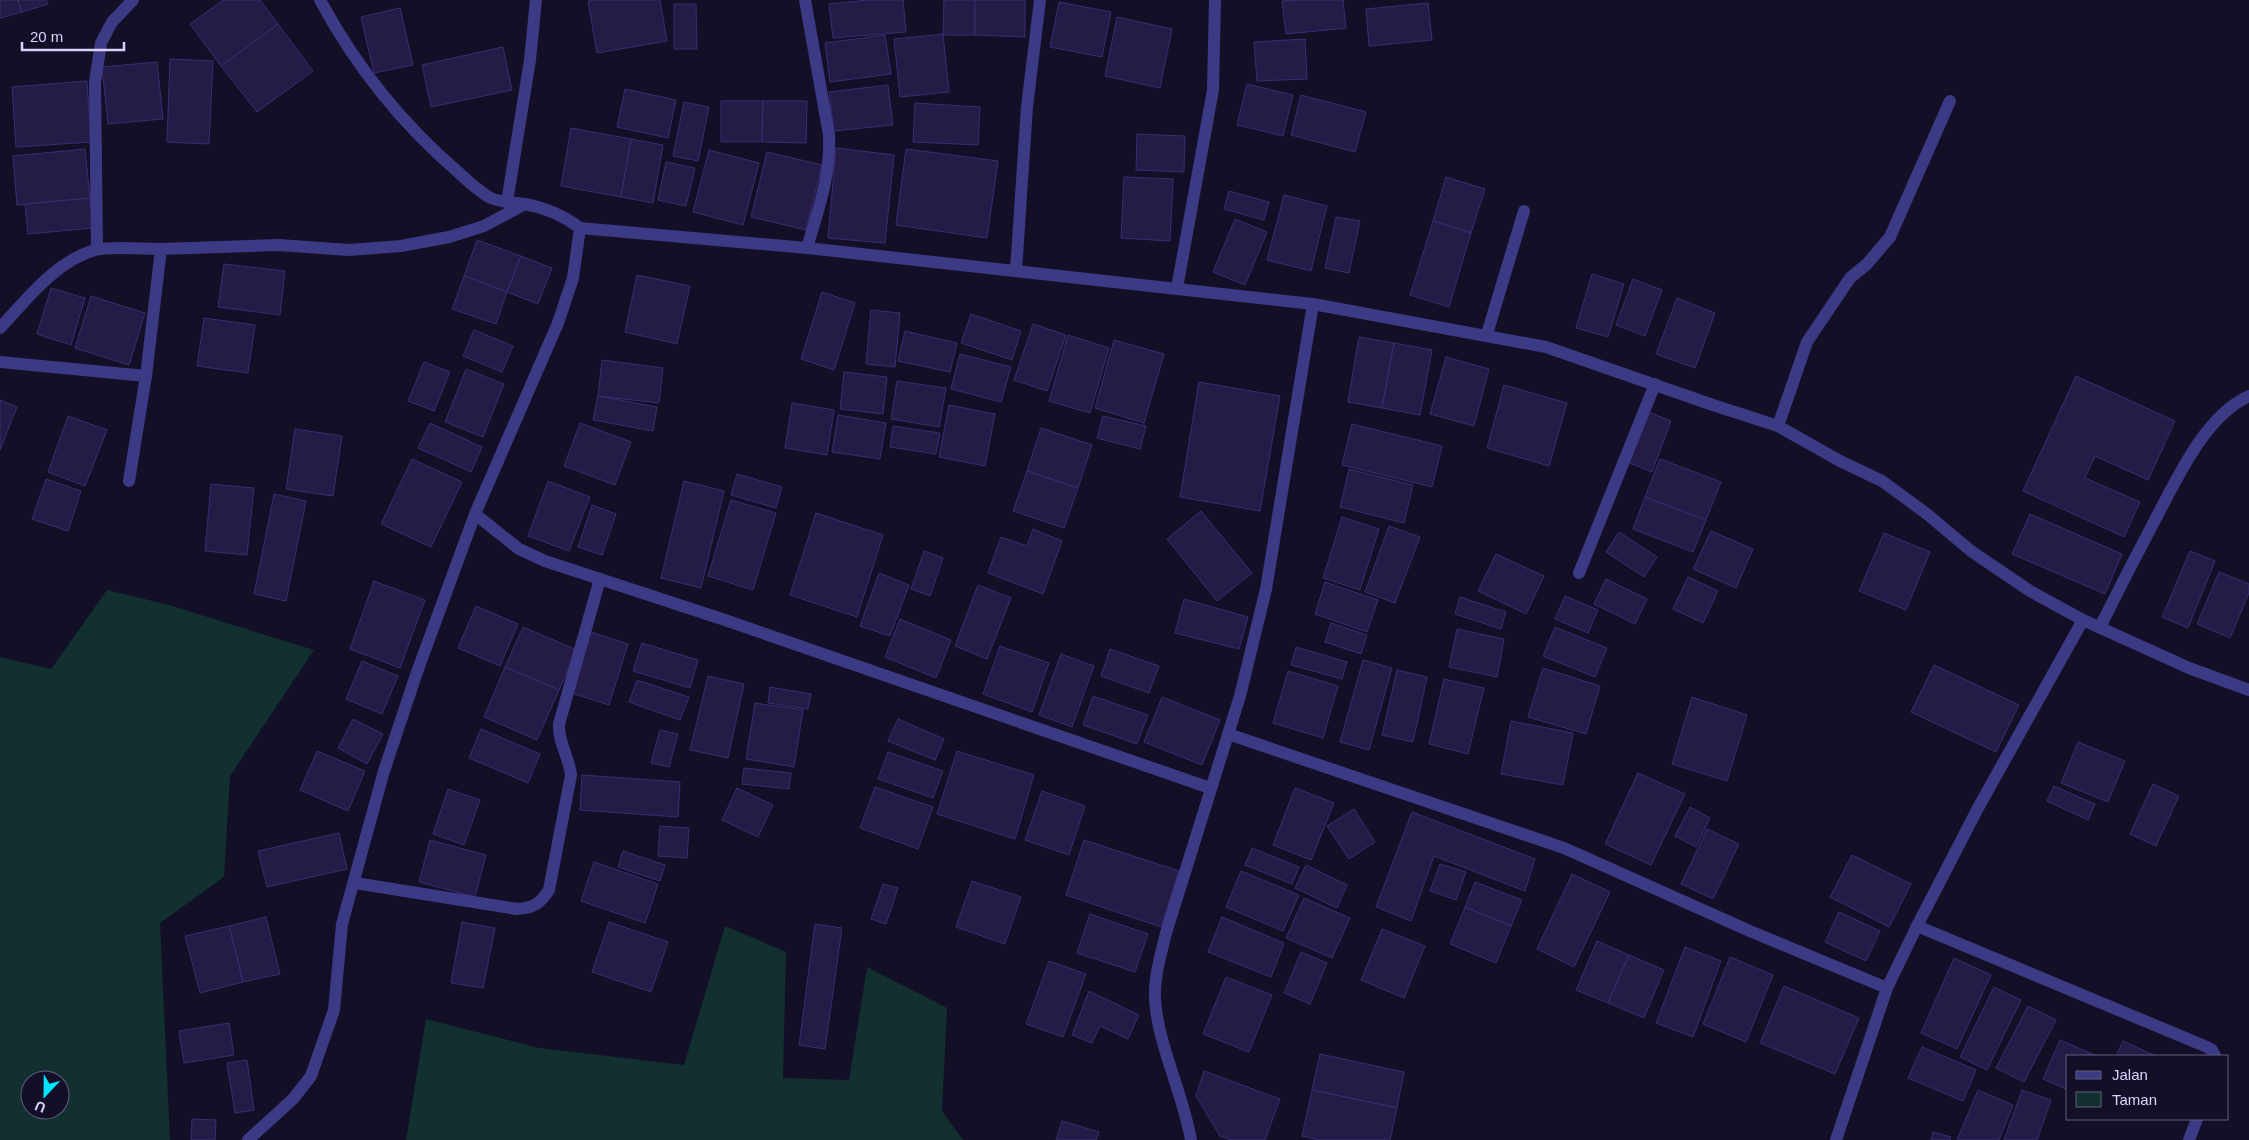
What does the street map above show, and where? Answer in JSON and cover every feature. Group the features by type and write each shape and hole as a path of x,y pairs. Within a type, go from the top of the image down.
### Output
{"street":[{"path":"97,249 96,72 100,43 112,22 134,0"},
{"path":"320,0 344,42 385,97 420,137 460,174 491,198 525,204 557,213 580,228 808,248 1313,304 1487,334 1546,347 1778,426 1882,481 1927,514 1978,556 2030,591 2083,620 2190,668 2249,690"},
{"path":"507,202 530,60 536,0"},
{"path":"805,0 829,135 830,153 828,173 808,248"},
{"path":"1016,270 1027,107 1040,0"},
{"path":"1177,288 1213,90 1215,0"},
{"path":"1778,426 1807,342 1850,278 1868,264 1890,237 1950,101"},
{"path":"0,328 51,276 78,257 97,249 161,250 279,245 349,250 400,246 449,237 484,226 525,204"},
{"path":"1487,334 1524,211"},
{"path":"248,1140 293,1099 311,1076 334,1010 342,924 384,771 417,672 474,514 558,322 573,278 580,228"},
{"path":"129,481 146,376 161,250"},
{"path":"1191,1140 1187,1115 1159,1028 1155,997 1157,970 1166,933 1240,696 1266,589 1313,304"},
{"path":"0,362 146,376"},
{"path":"1578,573 1655,384"},
{"path":"2100,627 2184,466 2207,432 2229,408 2249,396"},
{"path":"474,514 519,549 545,561 725,620 1210,788"},
{"path":"355,882 517,909 532,908 542,900 548,890 571,775 570,766 559,737 559,724 600,579"},
{"path":"1836,1140 1887,988 1978,808 2083,620"},
{"path":"1228,734 1564,848 1752,932 1887,988"},
{"path":"1917,926 2207,1047 2212,1050 2214,1055"},
{"path":"2190,1140 2197,1120"}],"green space":[{"path":"107,590 169,605 314,650 230,776 224,877 160,923 170,1140 0,1140 0,657 51,669"},
{"path":"725,926 786,952 783,1078 849,1080 867,967 947,1008 942,1111 963,1140 406,1140 426,1019 539,1048 684,1065"}],"building":[{"path":"0,0 18,0 22,12 0,18"},
{"path":"18,0 46,0 48,4 22,12"},
{"path":"223,0 260,0 278,24 221,66 190,24"},
{"path":"660,0 667,41 597,53 588,1"},
{"path":"868,0 903,0 906,32 833,38 829,4"},
{"path":"944,0 975,0 975,35 943,35"},
{"path":"975,0 1025,0 1025,37 975,35"},
{"path":"1343,0 1346,28 1286,34 1282,1"},
{"path":"1059,2 1111,12 1102,57 1050,47"},
{"path":"1428,3 1432,40 1369,46 1366,9"},
{"path":"674,4 696,4 697,49 674,49"},
{"path":"400,8 413,65 374,73 361,17"},
{"path":"1117,17 1172,29 1160,88 1105,76"},
{"path":"278,24 313,71 257,112 221,66"},
{"path":"943,34 949,92 900,97 894,39"},
{"path":"885,35 891,74 830,82 825,43"},
{"path":"1305,39 1307,79 1257,81 1254,42"},
{"path":"503,47 512,90 431,107 422,65"},
{"path":"170,59 213,61 209,144 167,142"},
{"path":"157,62 163,119 108,124 102,67"},
{"path":"87,81 91,142 16,147 12,87"},
{"path":"1247,84 1293,95 1283,136 1237,125"},
{"path":"888,85 893,125 834,131 829,92"},
{"path":"625,89 676,100 668,138 617,127"},
{"path":"1301,95 1366,112 1355,152 1291,135"},
{"path":"721,101 763,101 762,142 721,142"},
{"path":"763,101 807,101 806,143 762,142"},
{"path":"684,102 709,107 698,161 673,156"},
{"path":"915,103 980,107 978,145 913,142"},
{"path":"571,128 631,139 621,197 561,186"},
{"path":"1137,134 1185,136 1184,172 1136,170"},
{"path":"631,139 663,145 653,203 621,197"},
{"path":"836,148 894,155 885,243 828,238"},
{"path":"85,149 90,198 17,205 13,156"},
{"path":"906,149 998,161 987,238 896,225"},
{"path":"709,150 759,163 743,225 693,212"},
{"path":"767,152 822,165 806,230 751,217"},
{"path":"666,162 695,168 686,206 658,200"},
{"path":"1124,177 1173,179 1170,241 1121,238"},
{"path":"1446,177 1485,189 1471,233 1433,221"},
{"path":"1229,191 1269,202 1264,220 1224,209"},
{"path":"1284,195 1327,206 1311,271 1267,260"},
{"path":"90,198 93,228 28,234 25,204"},
{"path":"1336,217 1360,221 1349,273 1325,268"},
{"path":"1235,219 1267,232 1245,285 1213,272"},
{"path":"1433,221 1471,233 1449,307 1410,295"},
{"path":"477,240 521,256 507,292 464,276"},
{"path":"521,256 552,268 538,304 507,292"},
{"path":"224,264 285,271 280,315 218,307"},
{"path":"1592,274 1624,284 1608,337 1576,328"},
{"path":"637,275 690,286 677,344 625,332"},
{"path":"464,276 507,292 496,324 452,309"},
{"path":"1633,279 1662,290 1645,336 1616,325"},
{"path":"51,288 85,298 71,345 37,334"},
{"path":"822,292 855,303 834,370 801,359"},
{"path":"91,296 145,313 129,365 75,348"},
{"path":"1677,298 1715,313 1695,368 1656,354"},
{"path":"871,310 900,313 895,367 866,364"},
{"path":"971,314 1021,331 1012,360 961,343"},
{"path":"204,318 255,325 248,373 197,366"},
{"path":"1033,324 1066,335 1047,391 1014,380"},
{"path":"474,330 513,346 502,372 463,356"},
{"path":"905,331 957,343 950,372 898,361"},
{"path":"1068,335 1109,348 1090,413 1049,401"},
{"path":"1359,337 1394,343 1382,408 1348,402"},
{"path":"1114,340 1164,354 1144,423 1095,408"},
{"path":"1394,343 1432,350 1420,415 1382,408"},
{"path":"960,354 1011,367 1001,402 951,389"},
{"path":"1446,357 1489,369 1474,426 1430,414"},
{"path":"602,360 663,368 659,403 598,396"},
{"path":"424,362 450,372 434,411 408,401"},
{"path":"466,369 504,384 483,437 445,422"},
{"path":"844,372 887,377 883,414 840,409"},
{"path":"2076,376 2175,421 2148,480 2095,456 2085,478 2140,502 2124,537 2023,491"},
{"path":"897,381 946,388 939,427 891,419"},
{"path":"1199,382 1280,396 1260,511 1180,497"},
{"path":"1504,385 1567,403 1549,466 1487,448"},
{"path":"598,396 657,407 653,431 593,420"},
{"path":"0,400 17,407 0,450"},
{"path":"792,403 834,410 827,455 785,448"},
{"path":"949,405 995,414 985,466 939,457"},
{"path":"1646,411 1671,421 1652,472 1627,462"},
{"path":"838,415 886,423 880,459 832,452"},
{"path":"68,416 107,430 85,486 48,472"},
{"path":"1103,416 1146,426 1140,449 1097,438"},
{"path":"430,423 482,447 471,472 418,448"},
{"path":"580,423 631,442 615,485 564,466"},
{"path":"1352,424 1442,446 1432,487 1342,465"},
{"path":"893,426 940,433 936,454 890,447"},
{"path":"1041,428 1092,445 1078,488 1027,471"},
{"path":"295,429 342,436 333,496 286,489"},
{"path":"412,459 462,482 431,547 381,524"},
{"path":"1660,459 1721,482 1706,520 1645,497"},
{"path":"1349,469 1413,485 1404,523 1340,507"},
{"path":"1027,471 1078,488 1064,528 1013,511"},
{"path":"737,474 782,487 776,508 731,495"},
{"path":"46,479 81,491 68,531 32,519"},
{"path":"548,481 590,497 569,551 528,536"},
{"path":"684,481 724,491 701,588 661,578"},
{"path":"211,484 254,488 247,555 205,551"},
{"path":"274,494 306,501 286,601 254,594"},
{"path":"1645,497 1706,520 1693,552 1633,529"},
{"path":"731,500 776,513 753,590 708,576"},
{"path":"592,505 616,514 602,555 578,547"},
{"path":"1201,511 1252,573 1217,601 1167,539"},
{"path":"816,513 883,535 857,617 790,595"},
{"path":"2030,514 2122,554 2105,594 2012,554"},
{"path":"1342,517 1379,529 1360,590 1323,578"},
{"path":"1389,526 1420,537 1395,603 1365,592"},
{"path":"1033,529 1062,541 1043,594 988,573 1001,537 1027,546"},
{"path":"1711,531 1753,549 1736,588 1693,569"},
{"path":"1619,532 1657,557 1644,577 1606,552"},
{"path":"1884,533 1930,552 1906,610 1859,591"},
{"path":"924,551 943,558 930,596 911,589"},
{"path":"2190,551 2215,561 2188,628 2162,617"},
{"path":"1496,554 1544,576 1526,614 1478,591"},
{"path":"2219,572 2249,584 2249,593 2230,638 2197,624"},
{"path":"879,573 909,585 890,636 860,626"},
{"path":"1688,577 1718,591 1703,623 1673,609"},
{"path":"1606,579 1647,599 1635,624 1594,604"},
{"path":"374,581 425,600 400,668 350,649"},
{"path":"1325,582 1378,600 1367,632 1315,614"},
{"path":"978,585 1011,598 987,659 955,646"},
{"path":"1565,596 1598,610 1588,633 1555,619"},
{"path":"1460,597 1506,612 1501,629 1455,614"},
{"path":"1184,599 1248,617 1239,649 1175,633"},
{"path":"476,606 518,624 500,666 458,648"},
{"path":"900,619 951,640 936,678 885,657"},
{"path":"1331,623 1367,635 1361,654 1325,642"},
{"path":"523,627 577,650 559,690 505,667"},
{"path":"1555,627 1607,648 1595,677 1543,656"},
{"path":"1457,629 1504,639 1497,677 1449,667"},
{"path":"591,632 628,644 609,705 571,693"},
{"path":"642,643 698,660 690,688 633,671"},
{"path":"1000,646 1049,663 1032,712 983,694"},
{"path":"1296,647 1347,662 1342,679 1291,665"},
{"path":"1110,649 1159,666 1149,693 1101,676"},
{"path":"1061,654 1094,666 1072,727 1039,715"},
{"path":"1363,660 1392,668 1369,750 1340,742"},
{"path":"362,661 398,676 382,714 346,699"},
{"path":"1934,665 2019,705 1996,752 1911,712"},
{"path":"505,667 559,690 537,740 484,717"},
{"path":"1543,668 1600,686 1586,734 1528,717"},
{"path":"1397,670 1427,677 1413,742 1382,735"},
{"path":"1288,671 1338,686 1323,738 1273,723"},
{"path":"708,676 744,684 728,758 690,750"},
{"path":"1444,679 1484,688 1468,754 1429,744"},
{"path":"637,680 689,697 680,720 629,702"},
{"path":"770,687 811,694 808,709 768,703"},
{"path":"1093,696 1148,715 1137,744 1083,725"},
{"path":"1162,697 1220,720 1202,765 1144,742"},
{"path":"1692,697 1747,715 1727,781 1672,764"},
{"path":"755,703 803,710 794,767 746,759"},
{"path":"353,719 383,734 367,764 338,748"},
{"path":"898,719 944,739 935,760 888,741"},
{"path":"1511,721 1573,733 1563,785 1501,774"},
{"path":"481,729 540,754 528,783 469,758"},
{"path":"660,730 678,734 669,767 651,763"},
{"path":"2078,742 2125,761 2108,802 2061,783"},
{"path":"317,751 365,771 348,811 300,790"},
{"path":"957,751 1034,775 1015,839 937,814"},
{"path":"888,752 943,771 933,798 878,779"},
{"path":"744,768 791,773 789,789 742,784"},
{"path":"1638,773 1685,794 1651,865 1605,844"},
{"path":"582,775 680,782 678,817 580,810"},
{"path":"2153,784 2179,796 2156,846 2130,834"},
{"path":"2054,786 2095,804 2088,820 2047,801"},
{"path":"875,787 933,807 918,849 860,828"},
{"path":"737,788 773,805 758,837 722,820"},
{"path":"1295,788 1334,803 1311,860 1273,845"},
{"path":"448,789 480,800 464,845 433,834"},
{"path":"1042,791 1085,806 1069,855 1025,840"},
{"path":"1690,807 1710,818 1696,847 1675,836"},
{"path":"1354,809 1375,842 1349,859 1327,826"},
{"path":"1412,812 1535,859 1525,891 1434,856 1411,921 1376,907"},
{"path":"660,826 689,828 687,858 658,856"},
{"path":"1707,829 1739,844 1713,899 1681,884"},
{"path":"339,833 347,869 267,887 258,851"},
{"path":"430,840 486,855 475,897 419,882"},
{"path":"1084,840 1179,871 1161,927 1066,895"},
{"path":"1252,848 1299,867 1292,884 1245,865"},
{"path":"623,851 665,865 660,881 618,867"},
{"path":"1852,855 1911,884 1889,927 1830,897"},
{"path":"594,862 658,884 645,923 581,901"},
{"path":"1440,864 1466,872 1456,900 1430,891"},
{"path":"1306,865 1347,885 1337,908 1295,888"},
{"path":"1241,871 1299,895 1283,931 1226,907"},
{"path":"1572,874 1610,892 1574,967 1537,949"},
{"path":"972,881 1021,897 1005,944 956,927"},
{"path":"1475,882 1522,900 1511,926 1465,907"},
{"path":"883,884 898,888 886,924 871,919"},
{"path":"1304,898 1350,918 1332,958 1286,938"},
{"path":"1465,907 1511,926 1496,963 1450,944"},
{"path":"1839,912 1880,931 1866,961 1825,942"},
{"path":"1090,914 1148,934 1135,972 1077,953"},
{"path":"266,917 280,974 243,982 229,926"},
{"path":"1222,917 1284,943 1271,977 1208,952"},
{"path":"462,922 495,928 483,988 451,983"},
{"path":"609,922 668,942 651,992 592,972"},
{"path":"815,924 842,928 825,1049 799,1045"},
{"path":"229,926 243,982 200,993 185,936"},
{"path":"1382,929 1425,946 1404,998 1361,980"},
{"path":"1597,941 1629,955 1608,1003 1576,990"},
{"path":"1685,947 1721,961 1693,1037 1656,1023"},
{"path":"1301,952 1327,963 1310,1004 1284,993"},
{"path":"1629,955 1664,970 1644,1018 1608,1003"},
{"path":"1730,957 1773,975 1746,1042 1703,1024"},
{"path":"1954,958 1991,975 1957,1049 1921,1033"},
{"path":"1049,961 1086,974 1063,1037 1026,1024"},
{"path":"1226,977 1272,995 1249,1052 1203,1034"},
{"path":"1784,986 1859,1018 1835,1074 1760,1043"},
{"path":"1994,987 2021,1000 1987,1070 1960,1057"},
{"path":"1089,991 1139,1015 1128,1039 1100,1026 1092,1043 1072,1035"},
{"path":"2028,1006 2056,1020 2024,1082 1996,1068"},
{"path":"229,1023 234,1055 184,1063 179,1031"},
{"path":"2060,1040 2095,1055 2066,1055 2066,1089 2043,1079"},
{"path":"2123,1041 2154,1055 2116,1055"},
{"path":"1922,1047 1976,1070 1963,1101 1908,1078"},
{"path":"1320,1054 1404,1072 1397,1108 1312,1090"},
{"path":"247,1060 254,1110 235,1113 227,1063"},
{"path":"1204,1071 1280,1099 1265,1140 1231,1140 1220,1136 1196,1096"},
{"path":"1312,1090 1397,1108 1390,1140 1319,1140 1302,1136"},
{"path":"1978,1090 2013,1105 1999,1140 1957,1140"},
{"path":"2022,1090 2051,1100 2037,1140 2004,1140"},
{"path":"192,1119 216,1120 215,1140 191,1140"},
{"path":"1062,1121 1099,1132 1096,1140 1056,1140"},
{"path":"1933,1132 1951,1137 1950,1140 1931,1140"}]}
